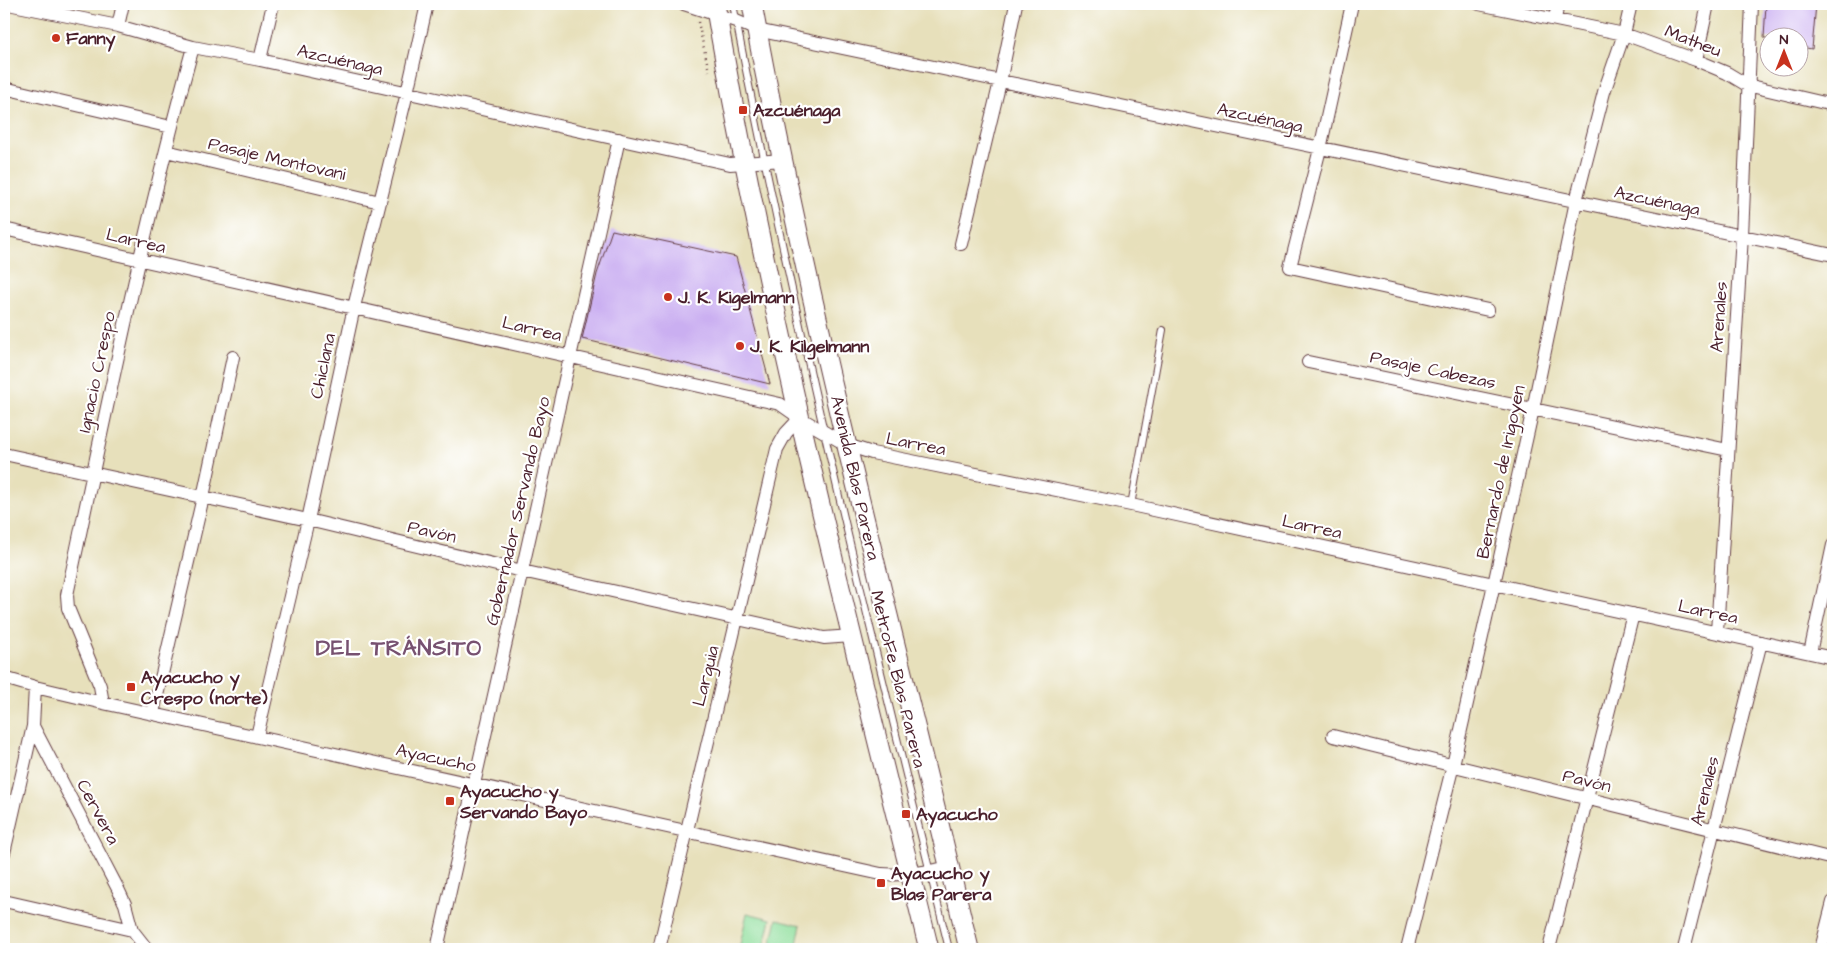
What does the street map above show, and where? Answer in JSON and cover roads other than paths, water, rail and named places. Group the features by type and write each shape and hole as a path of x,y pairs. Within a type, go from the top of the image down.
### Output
{"main road":[{"name":"Avenida Blas Parera","path":"752,4 774,161 847,446 969,949"},
{"path":"716,9 746,164 800,418 929,949"}],"street":[{"name":"Azcuénaga","path":"8,4 118,26 193,47 260,60 730,164 774,161"},
{"path":"118,26 124,4"},
{"path":"260,60 274,4"},
{"name":"Chiclana","path":"257,736 308,520 354,307 408,93 427,4"},
{"name":"Azcuénaga","path":"684,4 716,9 736,21 757,30 1833,256"},
{"path":"961,244 1000,82 1016,4"},
{"path":"1352,4 1320,148 1290,267 1488,310"},
{"name":"Matheu","path":"1484,4 1624,34 1696,60 1727,73 1747,85 1833,105"},
{"path":"1554,20 1558,4"},
{"name":"Bernardo de Irigoyen","path":"1407,949 1453,765 1494,584 1576,202 1604,92 1624,34 1631,4"},
{"path":"1696,60 1708,4"},
{"name":"Arenales","path":"1717,632 1742,236 1747,85 1752,4"},
{"name":"Ignacio Crespo","path":"103,703 100,686 68,608 67,595 140,260 171,127 193,47"},
{"path":"4,88 171,127"},
{"name":"Gobernador Servando Bayo","path":"437,949 619,139"},
{"name":"Pasaje Montovani","path":"166,151 380,202"},
{"name":"Larrea","path":"4,229 780,404 847,446 872,453 1131,505 1833,658"},
{"path":"153,713 233,357"},
{"name":"Pasaje Cabezas","path":"1308,362 1728,450"},
{"name":"Larguia","path":"659,949 777,449 786,433 800,418"},
{"name":"Pavón","path":"4,454 308,520 522,571 738,617 824,638 852,636"},
{"path":"1810,653 1833,545"},
{"path":"1549,949 1632,614"},
{"name":"Arenales","path":"1684,949 1761,642"},
{"name":"Ayacucho","path":"4,678 103,703 881,874 895,875 950,867"},
{"path":"4,853 33,726 35,687"},
{"name":"Cervera","path":"33,726 118,889 125,904 132,930 147,949"},
{"name":"Pavón","path":"1333,736 1833,859"},
{"path":"4,901 132,930"},
{"path":"1821,949 1833,902"}],"lane":[{"name":"MetroFe Blas Parera","path":"733,4 774,161 823,431 949,949"},
{"path":"1131,505 1163,330"}],"place":[{"name":"Fanny","path":"56,38"},
{"name":"Azcuénaga","path":"743,110"},
{"name":"J. K. Kigelmann","path":"668,297"},
{"name":"J. K. Kilgelmann","path":"740,346"},
{"name":"Ayacucho y Crespo (norte)","path":"131,687"},
{"name":"Ayacucho y Servando Bayo","path":"450,801"},
{"name":"Ayacucho","path":"906,814"},
{"name":"Ayacucho y Blas Parera","path":"881,883"}],"district":[{"name":"DEL TRÁNSITO","path":"399,648"}]}
